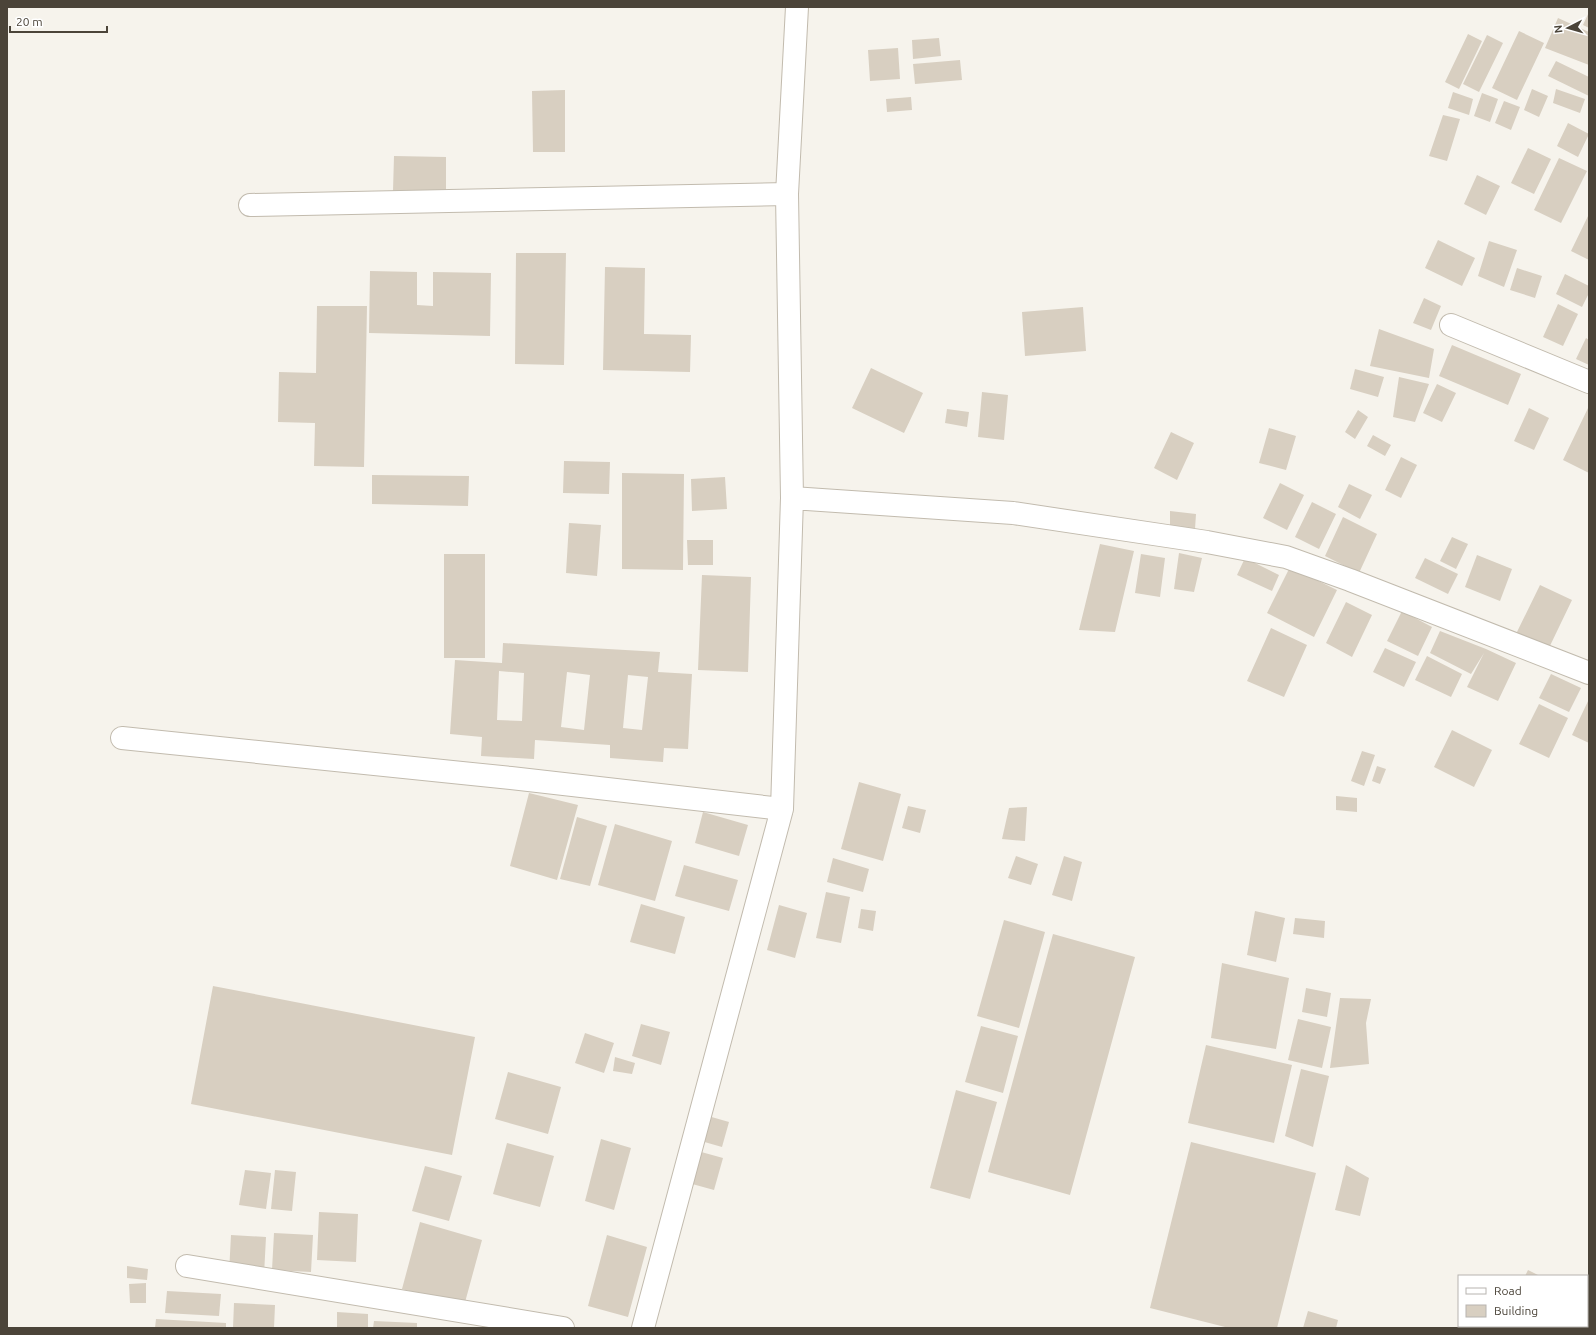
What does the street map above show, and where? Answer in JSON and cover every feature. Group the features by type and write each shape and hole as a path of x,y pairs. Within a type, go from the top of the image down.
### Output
{"street":[{"path":"643,1328 782,809 792,498 788,194 797,7"},
{"path":"250,204 788,194"},
{"path":"1451,325 1589,382"},
{"path":"792,498 1013,514 1208,542 1286,557 1350,580 1589,673"},
{"path":"122,738 511,778 782,809"},
{"path":"187,1266 564,1328"}],"building":[{"path":"1589,12 1589,28 1583,25"},
{"path":"1558,18 1589,32 1589,65 1545,48"},
{"path":"1519,31 1544,43 1517,100 1492,88"},
{"path":"1468,34 1482,41 1459,89 1445,82"},
{"path":"1487,35 1503,43 1479,92 1463,84"},
{"path":"939,38 941,56 913,59 912,40"},
{"path":"898,48 900,79 870,81 868,50"},
{"path":"960,60 962,80 915,84 913,64"},
{"path":"1556,61 1589,77 1589,96 1548,76"},
{"path":"1532,89 1548,96 1539,117 1524,110"},
{"path":"1556,89 1585,99 1580,113 1553,103"},
{"path":"565,90 565,152 533,152 532,91"},
{"path":"1453,92 1473,99 1469,115 1448,108"},
{"path":"1482,93 1498,99 1490,122 1474,116"},
{"path":"911,97 912,110 887,112 886,99"},
{"path":"1504,101 1520,107 1511,130 1495,123"},
{"path":"1443,115 1460,119 1447,161 1429,156"},
{"path":"1568,123 1589,134 1578,157 1557,146"},
{"path":"1528,148 1551,159 1534,194 1511,183"},
{"path":"394,156 446,157 446,192 393,191"},
{"path":"1559,158 1587,171 1561,223 1534,210"},
{"path":"1477,175 1500,186 1486,215 1464,204"},
{"path":"1589,214 1589,260 1571,251"},
{"path":"1438,240 1475,258 1462,286 1425,268"},
{"path":"1489,241 1517,250 1504,287 1478,276"},
{"path":"516,253 566,253 564,365 515,364"},
{"path":"605,267 645,268 644,334 691,335 690,372 603,370"},
{"path":"1517,268 1542,276 1535,298 1510,290"},
{"path":"370,271 417,272 417,305 433,306 433,272 491,273 490,336 369,333"},
{"path":"1565,274 1589,286 1589,293 1582,307 1556,294"},
{"path":"1424,298 1441,306 1431,330 1413,323"},
{"path":"1558,304 1578,314 1563,346 1543,337"},
{"path":"317,306 367,306 364,467 314,466 315,423 278,422 279,372 316,373"},
{"path":"1083,307 1086,351 1025,356 1022,312"},
{"path":"1379,329 1434,349 1429,378 1370,366"},
{"path":"1586,338 1589,340 1589,365 1576,359"},
{"path":"1452,345 1521,374 1508,405 1439,376"},
{"path":"871,368 923,393 904,433 852,408"},
{"path":"1355,369 1384,377 1378,397 1350,389"},
{"path":"1399,377 1429,384 1415,422 1393,417"},
{"path":"1437,384 1456,393 1442,422 1423,413"},
{"path":"982,392 1008,395 1004,440 978,437"},
{"path":"1589,406 1589,473 1563,460"},
{"path":"1529,408 1549,418 1534,450 1514,441"},
{"path":"947,409 969,412 967,427 945,423"},
{"path":"1358,410 1368,417 1355,439 1345,432"},
{"path":"1269,428 1296,436 1286,470 1259,463"},
{"path":"1171,432 1194,443 1177,480 1154,468"},
{"path":"1373,435 1391,445 1385,456 1367,446"},
{"path":"1401,457 1417,465 1401,498 1385,490"},
{"path":"564,461 610,462 609,494 563,493"},
{"path":"622,473 684,474 683,570 622,569"},
{"path":"372,475 469,476 468,506 372,504"},
{"path":"725,477 727,509 692,511 691,479"},
{"path":"1280,483 1304,495 1287,530 1263,518"},
{"path":"1349,484 1372,495 1360,519 1338,507"},
{"path":"1312,502 1336,514 1319,549 1295,537"},
{"path":"1170,511 1196,514 1195,529 1170,527"},
{"path":"1343,517 1377,534 1359,573 1325,556"},
{"path":"569,523 601,525 597,576 566,573"},
{"path":"1452,537 1468,544 1456,569 1440,561"},
{"path":"687,540 713,540 713,565 688,565"},
{"path":"1100,544 1134,551 1115,632 1079,630"},
{"path":"1179,553 1202,558 1194,592 1174,589"},
{"path":"444,554 485,554 485,658 444,658"},
{"path":"1141,554 1165,558 1160,597 1135,593"},
{"path":"1477,555 1512,569 1500,601 1465,587"},
{"path":"1245,558 1279,575 1272,591 1237,575"},
{"path":"1425,558 1458,574 1448,594 1415,578"},
{"path":"1290,567 1337,590 1314,637 1267,613"},
{"path":"702,575 751,577 748,672 698,670"},
{"path":"1540,585 1572,600 1547,652 1515,636"},
{"path":"1346,602 1372,615 1352,657 1326,643"},
{"path":"1402,611 1432,627 1418,656 1387,641"},
{"path":"1271,628 1307,645 1284,697 1247,681"},
{"path":"1440,631 1486,649 1516,663 1498,701 1467,687 1484,653 1471,674 1430,653"},
{"path":"503,643 660,652 658,672 692,674 688,749 664,748 663,762 610,758 610,745 535,740 534,759 481,756 482,737 450,734 455,660 502,663","holes":["499,671 524,673 522,721 497,720","567,672 590,675 584,730 561,727","628,675 648,677 642,730 623,728"]},
{"path":"1385,648 1416,662 1404,687 1373,672"},
{"path":"1427,656 1462,674 1451,697 1415,680"},
{"path":"1551,674 1581,688 1569,712 1539,698"},
{"path":"1589,699 1589,743 1572,735"},
{"path":"1539,704 1568,718 1549,758 1519,744"},
{"path":"1452,730 1492,750 1474,787 1434,767"},
{"path":"1362,751 1375,755 1364,786 1351,781"},
{"path":"1377,766 1386,769 1380,784 1372,781"},
{"path":"859,782 901,794 883,861 841,849"},
{"path":"529,793 578,805 557,880 510,866"},
{"path":"1336,796 1357,798 1357,812 1336,810"},
{"path":"908,806 926,810 920,833 902,828"},
{"path":"1027,807 1025,841 1002,839 1009,808"},
{"path":"703,812 748,825 739,856 695,843"},
{"path":"577,817 607,826 590,886 560,879"},
{"path":"615,824 672,841 655,901 598,885"},
{"path":"1016,856 1038,864 1031,885 1008,878"},
{"path":"1064,856 1082,862 1072,901 1052,895"},
{"path":"833,858 869,869 863,892 827,882"},
{"path":"684,865 738,880 729,911 675,896"},
{"path":"826,892 850,897 841,943 816,938"},
{"path":"641,904 685,917 675,954 630,942"},
{"path":"779,905 807,913 795,958 767,950"},
{"path":"861,909 876,911 873,931 858,928"},
{"path":"1255,911 1285,918 1276,962 1247,955"},
{"path":"1295,918 1325,921 1324,938 1293,934"},
{"path":"1004,920 1045,932 1019,1028 977,1016"},
{"path":"1053,934 1135,957 1070,1195 988,1172"},
{"path":"1222,963 1289,978 1276,1049 1211,1038"},
{"path":"213,986 475,1037 452,1155 191,1104"},
{"path":"1306,988 1331,993 1327,1017 1302,1012"},
{"path":"1340,998 1371,999 1366,1023 1369,1064 1330,1068"},
{"path":"1298,1019 1331,1027 1322,1068 1288,1060"},
{"path":"641,1024 670,1032 661,1065 632,1056"},
{"path":"981,1026 1018,1036 1003,1093 965,1082"},
{"path":"585,1033 614,1043 604,1073 575,1063"},
{"path":"1206,1045 1292,1065 1274,1143 1188,1123"},
{"path":"615,1057 635,1063 632,1074 613,1071"},
{"path":"1301,1069 1329,1076 1313,1147 1285,1136"},
{"path":"508,1072 561,1087 548,1134 495,1119"},
{"path":"956,1090 997,1102 970,1199 930,1188"},
{"path":"701,1114 729,1122 722,1147 694,1139"},
{"path":"601,1139 631,1148 614,1210 585,1201"},
{"path":"1191,1142 1316,1173 1277,1328 1229,1328 1150,1308"},
{"path":"507,1143 554,1156 540,1207 493,1194"},
{"path":"694,1150 723,1158 714,1190 685,1182"},
{"path":"1346,1165 1369,1178 1360,1216 1335,1210"},
{"path":"425,1166 462,1176 449,1221 412,1211"},
{"path":"245,1170 271,1173 266,1209 239,1205"},
{"path":"275,1170 296,1172 292,1211 271,1209"},
{"path":"319,1212 358,1214 356,1262 317,1260"},
{"path":"420,1222 482,1240 464,1306 402,1289"},
{"path":"274,1233 313,1235 311,1272 272,1270"},
{"path":"231,1235 266,1237 264,1275 229,1273"},
{"path":"607,1235 647,1247 628,1317 588,1306"},
{"path":"127,1266 148,1269 147,1280 127,1278"},
{"path":"1528,1270 1538,1275 1526,1275"},
{"path":"146,1283 146,1303 130,1303 129,1284"},
{"path":"167,1291 221,1294 219,1316 165,1313"},
{"path":"1589,1298 1589,1328 1502,1328 1588,1327"},
{"path":"234,1303 275,1305 274,1328 233,1328"},
{"path":"1308,1311 1338,1320 1336,1328 1303,1328"},
{"path":"337,1312 368,1314 368,1328 337,1328"},
{"path":"156,1319 226,1323 226,1328 155,1328"},
{"path":"374,1321 417,1323 417,1328 373,1328"}]}
